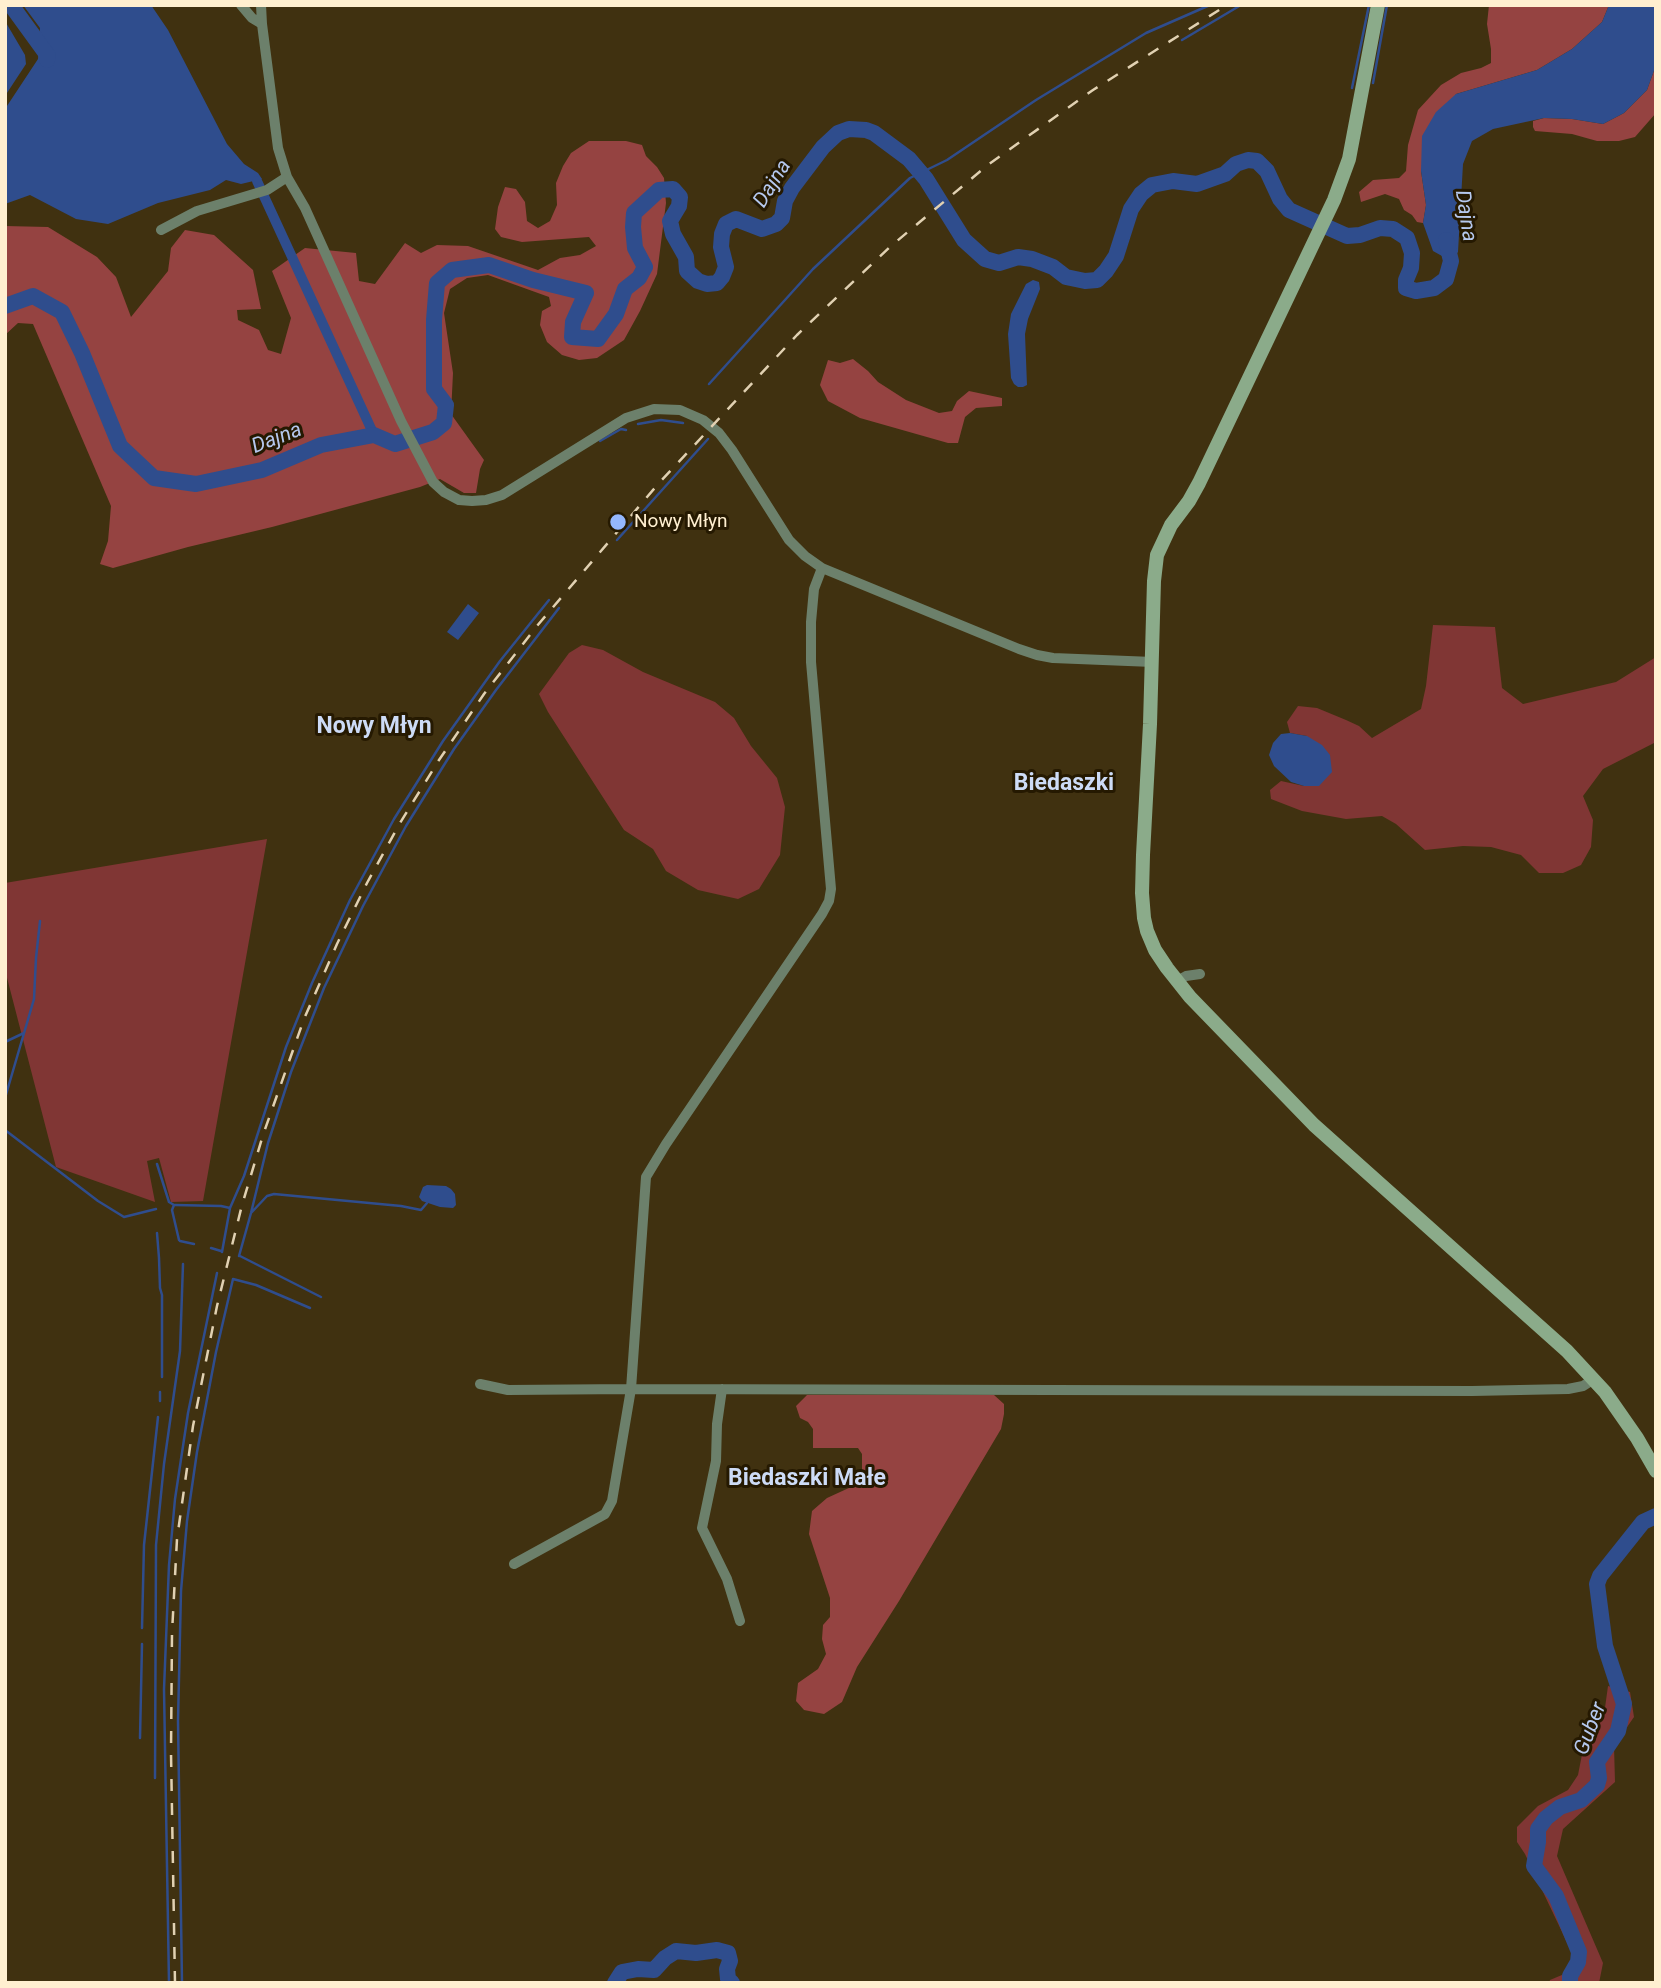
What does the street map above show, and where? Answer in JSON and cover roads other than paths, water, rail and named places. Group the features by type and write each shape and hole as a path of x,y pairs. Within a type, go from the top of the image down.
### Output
{"main road":[{"path":"1378,5 1349,159 1335,200 1199,483 1161,545 1155,567 1143,855 1142,904 1147,931 1161,959 1177,981 1314,1125 1553,1337 1594,1379 1627,1422 1656,1471"}],"street":[{"path":"240,5 262,24"},
{"path":"261,5 278,148 287,177 305,208 401,421 433,482 444,492 459,500 486,500 502,495 631,415 662,408 685,411 703,420 722,436 789,540 804,556 822,568 1037,655 1153,662"},
{"path":"161,230 197,211 267,190 287,177"},
{"path":"514,1564 605,1514 612,1501 631,1389 646,1177 829,901 831,889 811,662 814,589 822,568"},
{"path":"1177,981 1186,976 1200,974"},
{"path":"480,1384 509,1390 1472,1391 1568,1389 1583,1386 1594,1379"},
{"path":"722,1389 716,1461 702,1528 727,1579 740,1621"}],"water":[{"path":"23,5 151,5 168,30 227,144 244,164 262,179 241,184 226,180 210,190 158,203 108,224 76,219 30,195 5,204 5,109 38,59 40,28"},
{"path":"1609,5 1656,5 1656,65 1647,90 1624,113 1603,124 1544,118 1493,129 1472,141 1463,164 1458,252 1451,261 1433,251 1423,223 1426,205 1421,171 1422,136 1436,112 1456,94 1537,70 1572,49 1602,22"},
{"path":"5,21 25,55 26,64 5,96"},
{"path":"1033,280 1039,282 1040,289 1025,334 1027,385 1018,387 1011,378 1008,334 1011,314 1026,284"},
{"path":"468,604 479,613 458,640 447,632"},
{"path":"1281,734 1307,736 1322,745 1330,755 1332,772 1319,786 1304,786 1291,782 1274,766 1269,755 1273,743"},
{"path":"446,1186 451,1189 455,1194 456,1205 453,1208 440,1207 422,1201 419,1197 423,1187"}],"waterway":[{"name":"Dajna","path":"11,5 48,56 47,60"},
{"path":"709,384 813,269 910,178 947,160 1036,100 1146,33 1210,5"},
{"path":"1182,40 1241,5"},
{"path":"1352,88 1369,5"},
{"path":"1373,83 1387,5"},
{"name":"Dajna","path":"5,306 33,296 62,312 120,446 154,478 196,484 262,470 321,445 374,435 395,444 433,432 444,423 446,405 434,389 434,320 437,283 452,270 489,265 533,280 586,293 573,322 572,337 598,339 616,314 625,289 639,278 645,267 635,248 634,213 659,190 673,189 680,197 679,206 670,221 673,234 686,257 687,271 698,281 717,283 726,267 721,247 726,224 736,219 762,229 776,224 782,218 785,201 792,188 823,147 838,133 849,129 874,133 909,159 926,179 964,240 985,259 999,263 1018,257 1032,259 1053,267 1066,277 1085,281 1097,280 1106,271 1116,256 1131,209 1141,194 1152,185 1173,181 1197,184 1225,174 1236,164 1248,160 1257,161 1267,171 1280,199 1289,210 1347,236 1380,228 1393,229 1407,238 1412,253 1406,288 1416,291 1434,288 1446,279 1451,261 1446,240"},
{"path":"257,181 374,435"},
{"path":"638,424 661,420 683,423"},
{"path":"600,441 621,429 626,430"},
{"path":"617,540 708,439"},
{"path":"222,1252 230,1208 244,1176 286,1047 350,900 394,819 443,741 500,661 549,600"},
{"path":"239,1256 268,1143 291,1072 324,988 363,906 406,826 454,749 559,608"},
{"path":"5,1098 34,999 40,921"},
{"path":"5,1042 24,1033"},
{"path":"5,1130 98,1201 124,1217 156,1209"},
{"path":"157,1164 169,1202 174,1205 172,1210 179,1240"},
{"path":"251,1213 267,1196 274,1194 421,1210 427,1203"},
{"path":"175,1205 230,1208"},
{"path":"157,1233 162,1295 162,1377"},
{"path":"180,1241 194,1244"},
{"path":"211,1248 221,1251"},
{"path":"240,1256 321,1297"},
{"path":"155,1778 156,1545 180,1351 183,1264"},
{"path":"169,1983 164,1689 169,1565 175,1499 188,1413 217,1273"},
{"path":"233,1279 256,1285 310,1308"},
{"path":"182,1983 178,1721 181,1591 197,1452 233,1279"},
{"path":"160,1392 160,1401"},
{"path":"142,1628 144,1545 158,1417"},
{"name":"Guber","path":"1570,1983 1579,1952 1556,1896 1534,1866 1538,1829 1546,1818 1560,1807 1581,1800 1597,1785 1597,1762 1618,1731 1624,1704 1605,1646 1597,1584 1600,1576 1643,1522 1656,1516"},
{"path":"140,1738 142,1644"},
{"name":"Guber","path":"615,1983 622,1972 654,1970 676,1951 696,1953 717,1950 728,1953 728,1979 732,1983"}],"railway":[{"path":"175,1983 172,1633 177,1539 193,1426 217,1306 263,1135 304,1019 367,883 439,760 484,694 537,626 659,483 797,335 891,246 989,164 1093,90 1227,5"}],"place":[{"name":"Nowy Młyn","path":"618,522"}],"district":[{"name":"Nowy Młyn","path":"374,727"},
{"name":"Biedaszki","path":"1064,784"},
{"name":"Biedaszki Małe","path":"807,1479"}]}
